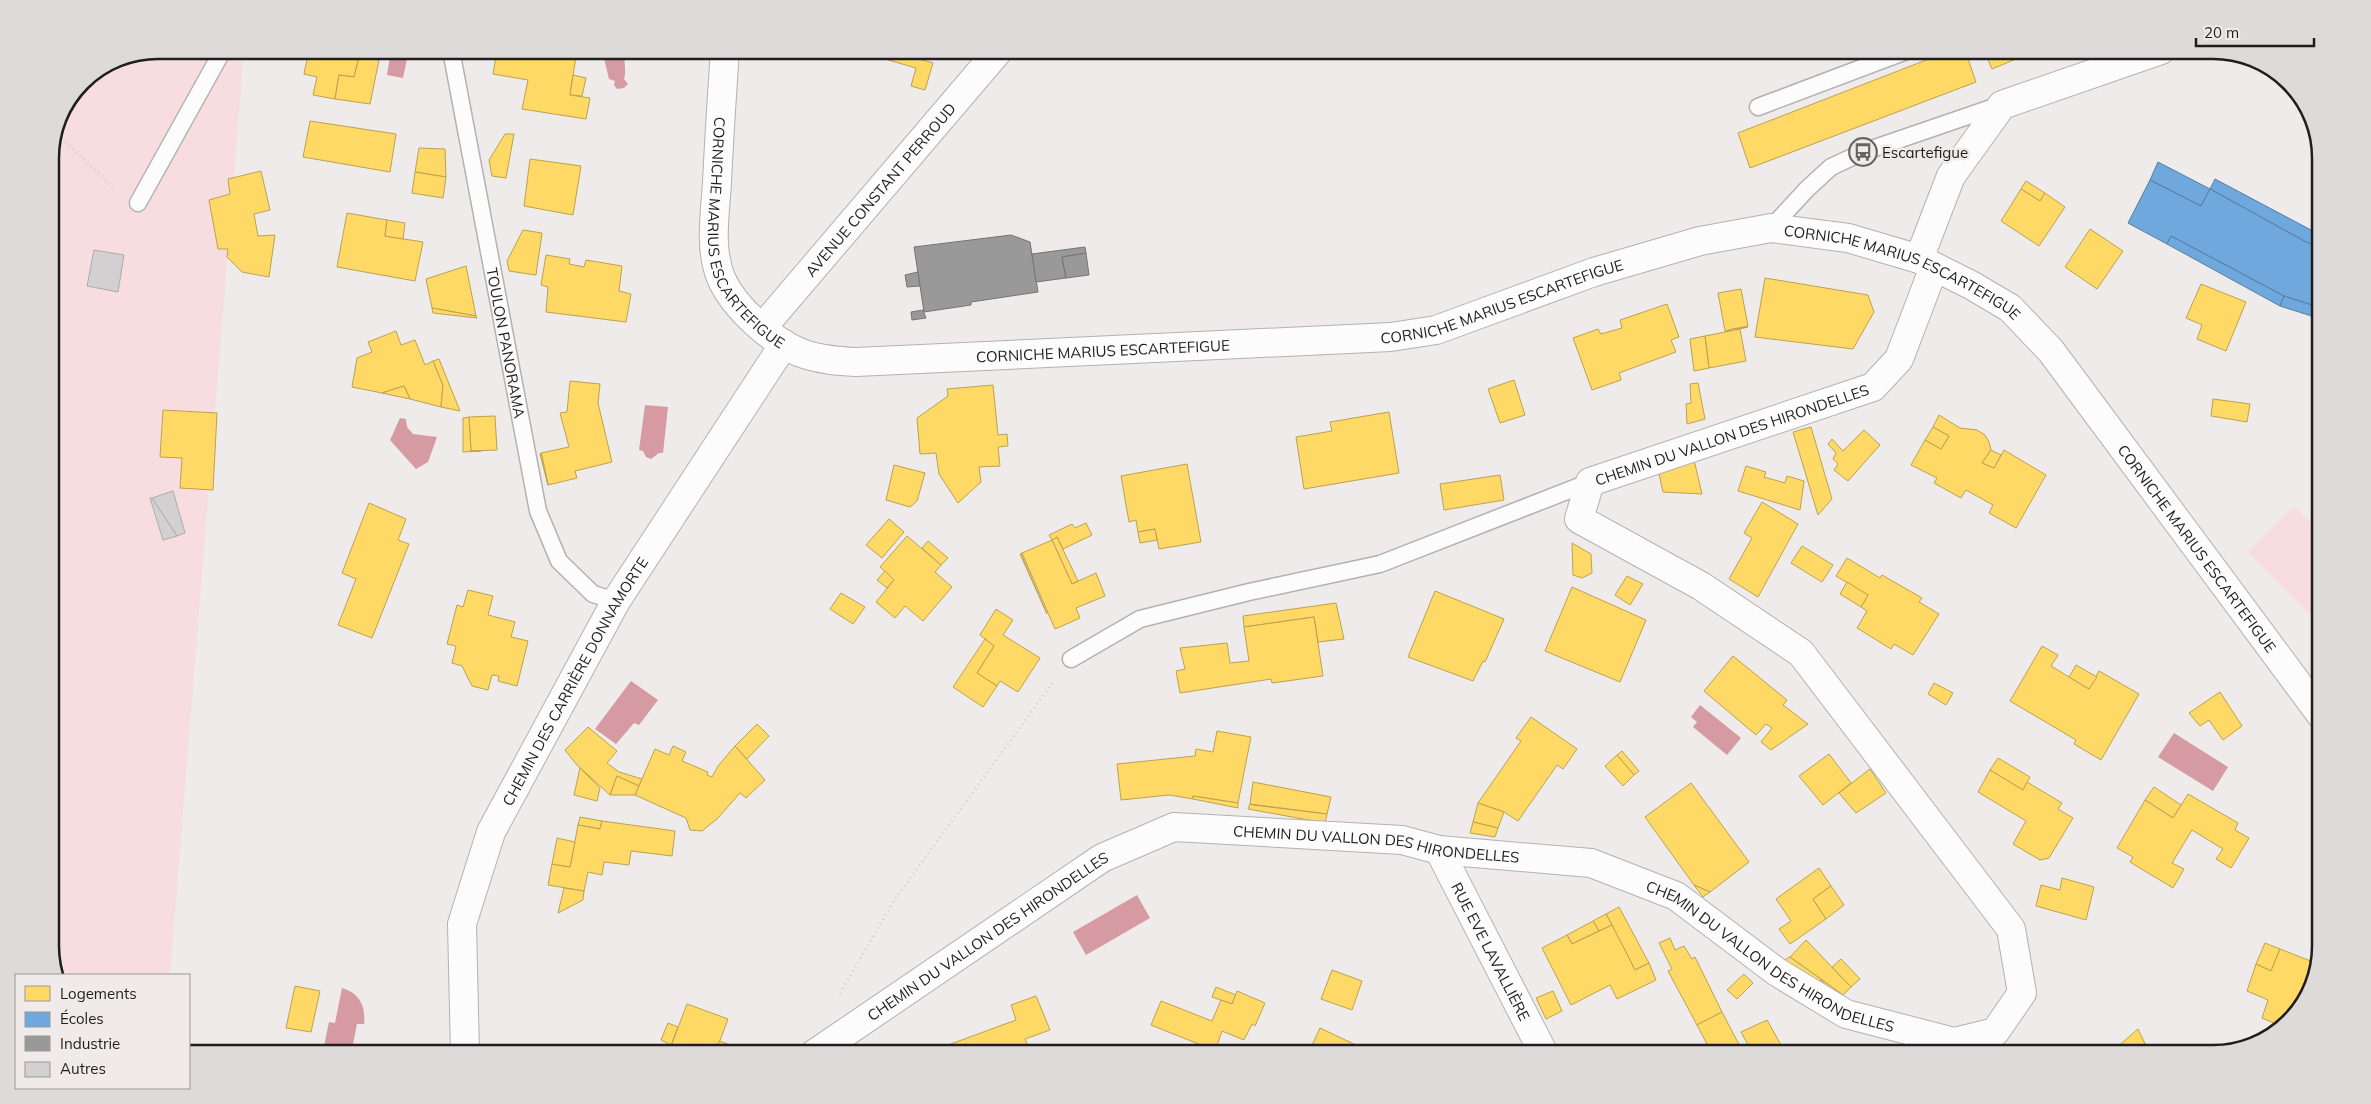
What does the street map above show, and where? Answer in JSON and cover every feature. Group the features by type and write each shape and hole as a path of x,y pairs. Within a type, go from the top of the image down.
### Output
{"street":[{"name":"CORNICHE MARIUS ESCARTEFIGUE","path":"724,59 714,243 721,278 745,313 762,328 784,344 805,354 827,360 856,362 1391,337 1436,330 1594,272 1700,241 1771,228 1848,238 1926,263 1971,285 2010,308 2051,351 2312,703"},
{"name":"AVENUE CONSTANT PERROUD","path":"762,328 991,59"},
{"path":"2002,104 2134,59"},
{"name":"CHEMIN DU VALLON DES HIRONDELLES","path":"827,1045 1102,858 1174,827 1402,840 1439,850 1591,863 1676,896 1776,972 1846,1014 1954,1042 1995,1032 2022,993 2010,929 1801,653 1701,586 1579,519 1590,482 1873,387 1899,359 1951,176 2002,104"},
{"name":"CHEMIN DES CARRIÈRE DONNAMORTE","path":"465,1045 462,924 491,832 616,601 784,344"},
{"name":"RUE EVE LAVALLIÈRE","path":"1439,850 1539,1045"}],"lane":[{"path":"138,203 218,59"},
{"name":"TOULON PANORAMA","path":"453,59 538,511 559,561 593,594 616,601"},
{"path":"1758,107 1885,59"},
{"path":"1771,228 1807,189 1831,167 1863,152 2002,104"},
{"path":"1071,659 1140,620 1249,592 1380,564 1590,482"}],"path":[{"path":"61,137 109,186 138,203"},
{"path":"840,994 894,899 1071,659"}],"shaded area":[{"path":"157,59 243,59 170,974 63,974 59,953 59,151 61,138 66,120 79,97 97,79 120,66 138,61"},
{"path":"390,59 407,59 403,78 387,75"},
{"path":"604,59 624,59 624,79 628,84 624,88 617,89 614,85 615,81 609,79"},
{"path":"645,405 668,407 663,453 659,453 651,459 646,457 643,451 639,450"},
{"path":"400,418 406,419 407,427 413,434 437,437 428,462 416,469 390,440"},
{"path":"2294,506 2312,524 2312,617 2248,552"},
{"path":"631,681 658,700 639,725 634,723 616,744 595,729"},
{"path":"1700,705 1741,738 1727,755 1693,727 1697,722 1691,717"},
{"path":"2174,733 2228,767 2213,791 2158,757"},
{"path":"1137,895 1150,918 1086,955 1073,932"},
{"path":"342,988 353,993 360,1001 363,1006 364,1024 357,1024 353,1045 324,1045 329,1022 335,1023"}],"building: Logements":[{"path":"307,59 359,59 354,77 339,75 335,99 313,95 317,77 304,74"},
{"path":"359,59 379,59 370,104 335,99 339,75 354,77"},
{"path":"496,59 576,59 570,95 590,98 586,119 522,109 528,80 493,74"},
{"path":"885,59 919,59 933,63 925,90 911,86 916,68"},
{"path":"1929,59 1968,59 1976,82 1750,168 1738,133"},
{"path":"1988,59 2016,59 1992,69"},
{"path":"573,75 586,78 582,96 570,95"},
{"path":"310,121 396,134 390,172 303,157"},
{"path":"505,134 514,134 506,178 492,176 489,160"},
{"path":"419,148 445,149 446,177 415,172"},
{"path":"530,159 581,166 573,215 524,206"},
{"path":"261,171 270,210 254,214 258,236 275,235 269,277 242,272 227,257 228,249 218,249 209,200 230,194 228,179"},
{"path":"415,172 446,177 443,198 412,193"},
{"path":"2026,181 2045,193 2040,201 2021,189"},
{"path":"2021,189 2040,201 2045,193 2065,207 2039,246 2001,221"},
{"path":"347,213 387,220 385,236 423,242 415,281 337,267"},
{"path":"387,220 405,223 403,239 385,236"},
{"path":"2090,229 2123,251 2097,289 2065,267"},
{"path":"523,230 542,233 536,275 509,271 507,261"},
{"path":"546,255 570,259 569,264 584,267 586,260 622,266 619,291 631,294 626,322 546,312 548,287 541,285"},
{"path":"466,266 476,316 432,308 426,279"},
{"path":"1765,278 1868,295 1874,312 1853,349 1755,337"},
{"path":"2201,284 2246,302 2226,351 2197,339 2202,325 2186,318"},
{"path":"1741,289 1748,326 1725,331 1718,293"},
{"path":"1667,304 1679,337 1671,340 1676,352 1619,373 1621,380 1592,390 1573,338 1598,329 1601,334 1622,328 1620,320"},
{"path":"432,308 476,316 477,318 433,313"},
{"path":"1748,327 1740,329 1725,332 1732,329"},
{"path":"1740,329 1746,361 1709,368 1705,336"},
{"path":"396,331 401,345 415,340 425,365 433,361 443,385 441,407 410,399 404,386 382,393 352,387 357,358 372,352 368,342"},
{"path":"1705,336 1709,368 1694,371 1690,339"},
{"path":"439,359 460,411 441,407 443,385 433,361"},
{"path":"1514,380 1525,415 1500,423 1488,389"},
{"path":"570,381 600,384 598,403 612,462 575,471 577,478 548,485 541,453 569,447 560,413 567,412"},
{"path":"1698,383 1705,419 1687,424 1686,404 1691,403 1690,384"},
{"path":"993,385 998,435 1007,434 1008,446 998,447 1000,466 979,467 981,482 958,503 939,474 936,453 920,454 917,418 948,396 947,389"},
{"path":"404,386 410,399 382,393"},
{"path":"2213,399 2250,404 2247,422 2211,416"},
{"path":"163,410 217,413 213,490 180,488 182,458 160,457"},
{"path":"1389,412 1399,473 1304,489 1296,437 1332,431 1330,422"},
{"path":"1939,415 1960,428 1977,430 1985,435 1991,450 1982,463 1994,468 2004,450 2046,475 2016,528 1989,513 1993,505 1966,490 1961,498 1934,483 1937,478 1911,465 1925,440 1941,449 1949,436 1933,427"},
{"path":"495,416 497,450 471,451 469,417"},
{"path":"469,417 471,451 481,451 463,452 463,418"},
{"path":"1811,427 1832,499 1818,515 1793,432"},
{"path":"1933,427 1949,436 1941,449 1925,440"},
{"path":"1864,430 1880,445 1848,481 1834,470 1838,464 1833,459 1836,453 1828,444 1832,439 1843,451"},
{"path":"1991,450 2001,455 1994,468 1982,463"},
{"path":"540,454 542,456 548,485"},
{"path":"1694,460 1702,494 1663,492 1658,469"},
{"path":"1187,464 1201,542 1159,549 1155,529 1138,532 1136,520 1129,522 1121,476"},
{"path":"894,465 925,473 917,501 910,507 886,500"},
{"path":"1746,466 1766,472 1764,477 1785,483 1787,476 1804,481 1800,510 1738,491"},
{"path":"1500,475 1504,500 1444,510 1440,484"},
{"path":"1762,502 1798,524 1758,597 1729,579 1752,538 1744,533"},
{"path":"369,503 406,519 398,540 409,544 372,638 338,625 356,579 342,573"},
{"path":"889,519 904,532 882,558 866,545"},
{"path":"1086,523 1092,535 1063,549 1057,537 1052,540 1049,535 1072,524 1075,528"},
{"path":"1155,529 1157,540 1140,543 1138,532"},
{"path":"907,536 941,565 935,572 952,587 923,621 905,606 895,618 876,602 894,580 880,567"},
{"path":"1057,537 1078,581 1072,584 1052,540"},
{"path":"1052,540 1072,584 1096,573 1105,596 1076,608 1080,618 1055,629 1022,553"},
{"path":"928,541 948,558 941,565 922,548"},
{"path":"1572,543 1591,554 1592,573 1582,578 1573,575"},
{"path":"1802,546 1833,565 1822,582 1791,563"},
{"path":"1022,553 1022,556 1047,614 1020,554"},
{"path":"1847,558 1880,578 1882,575 1922,598 1919,602 1939,614 1913,655 1894,644 1891,649 1857,628 1867,611 1861,607 1868,595 1836,576"},
{"path":"885,571 894,580 887,588 877,580"},
{"path":"1627,576 1643,584 1630,605 1615,595"},
{"path":"1847,582 1868,595 1861,607 1840,594"},
{"path":"1572,587 1646,620 1620,682 1545,651"},
{"path":"468,590 493,596 488,615 515,622 511,637 528,641 517,686 498,681 499,676 492,675 488,690 472,686 462,666 452,663 456,646 447,644 457,605 463,607"},
{"path":"1435,591 1504,619 1485,662 1483,661 1473,681 1408,657"},
{"path":"841,593 865,607 853,624 830,609"},
{"path":"1336,603 1344,639 1318,642 1314,617 1244,627 1243,616"},
{"path":"996,609 1013,620 1003,635 1040,658 1018,692 1000,681 997,686 977,673 994,646 980,635"},
{"path":"1314,617 1323,676 1272,683 1271,679 1180,693 1176,671 1185,669 1180,648 1227,643 1230,663 1249,661 1244,627"},
{"path":"985,639 994,646 977,673 997,686 983,707 953,687"},
{"path":"2042,646 2058,655 2051,666 2089,689 2099,671 2139,694 2101,760 2074,744 2076,740 2010,701"},
{"path":"1733,656 1787,700 1783,705 1808,724 1771,750 1761,742 1772,728 1766,724 1756,735 1704,691"},
{"path":"2076,665 2097,677 2089,689 2069,677"},
{"path":"1934,683 1953,693 1946,705 1928,694"},
{"path":"2220,692 2242,726 2223,740 2209,720 2200,726 2189,713"},
{"path":"1531,717 1577,749 1563,769 1557,765 1518,821 1504,812 1478,803 1521,741 1516,738"},
{"path":"757,724 769,736 747,759 735,746"},
{"path":"588,727 617,751 607,763 619,772 642,779 639,786 617,776 610,795 577,765 565,750"},
{"path":"1217,731 1251,737 1238,803 1193,796 1193,799 1169,795 1121,800 1117,764 1195,756 1196,749 1213,752"},
{"path":"673,746 686,752 682,761 708,772 707,775 712,777 718,766 735,746 765,780 746,798 740,793 717,819 702,831 690,830 686,818 635,795 655,749 669,755"},
{"path":"1622,751 1639,771 1634,775 1617,755"},
{"path":"1829,754 1851,783 1823,805 1799,776"},
{"path":"1617,755 1634,775 1623,786 1605,766"},
{"path":"1998,758 2030,777 2023,790 1990,770"},
{"path":"580,768 600,788 597,801 574,795"},
{"path":"1870,769 1886,793 1856,813 1839,793"},
{"path":"1990,770 2023,790 2027,782 2062,803 2058,809 2073,818 2049,858 2040,860 2013,844 2026,821 1978,792"},
{"path":"617,776 639,786 635,795 610,795"},
{"path":"1253,782 1331,797 1327,814 1250,804"},
{"path":"1691,783 1749,862 1710,892 1694,885 1645,817"},
{"path":"2154,787 2181,805 2173,818 2145,800"},
{"path":"2188,794 2238,823 2235,830 2249,838 2231,868 2216,859 2223,849 2192,830 2172,863 2184,869 2173,888 2130,862 2133,857 2117,848 2145,800 2173,818"},
{"path":"1193,796 1238,803 1238,808 1193,799"},
{"path":"1478,803 1504,812 1498,828 1473,822"},
{"path":"1250,804 1327,814 1325,823 1248,809"},
{"path":"580,817 602,821 600,829 578,825"},
{"path":"602,821 675,831 672,856 631,851 629,865 604,862 602,875 588,872 584,891 548,885 552,864 570,867 578,825 600,829"},
{"path":"1473,822 1498,828 1495,837 1470,833"},
{"path":"557,838 575,842 570,867 552,864"},
{"path":"1819,868 1831,886 1813,899 1826,919 1790,944 1779,929 1791,921 1776,899"},
{"path":"2062,878 2094,887 2086,920 2036,906 2041,885 2060,890"},
{"path":"1694,885 1710,892 1703,897"},
{"path":"1831,886 1844,905 1826,919 1813,899"},
{"path":"564,888 584,891 583,900 558,913"},
{"path":"1619,907 1649,963 1635,970 1606,914"},
{"path":"1606,914 1612,925 1599,931 1593,921"},
{"path":"1593,921 1599,931 1572,944 1567,935"},
{"path":"1612,925 1635,970 1649,963 1656,980 1617,999 1610,985 1571,1005 1542,948 1567,935 1572,944"},
{"path":"1670,938 1675,950 1684,946 1692,959 1695,957 1722,1012 1697,1025 1668,971 1672,969 1659,943"},
{"path":"1806,940 1851,987 1843,995 1790,957"},
{"path":"2265,943 2280,949 2271,971 2256,964"},
{"path":"2280,949 2311,961 2305,984 2299,996 2292,1007 2275,1024 2262,1018 2268,1000 2247,991 2256,964 2271,971"},
{"path":"1789,957 1843,995 1838,999 1821,980 1816,984 1784,961"},
{"path":"1841,959 1860,979 1851,987 1832,967"},
{"path":"1332,970 1362,981 1352,1010 1321,999"},
{"path":"1744,974 1753,983 1737,999 1727,990"},
{"path":"295,986 320,991 311,1032 286,1028"},
{"path":"1216,987 1236,995 1232,1004 1212,997"},
{"path":"1237,991 1265,1003 1255,1026 1252,1024 1244,1040 1222,1031 1217,1045 1201,1045 1151,1025 1161,1001 1212,1021 1221,1000 1232,1004"},
{"path":"1553,991 1562,1011 1546,1019 1536,998"},
{"path":"1036,996 1050,1030 1025,1039 1027,1045 948,1045 1016,1020 1011,1005"},
{"path":"687,1004 728,1019 718,1045 671,1045"},
{"path":"1722,1012 1739,1045 1707,1045 1697,1025"},
{"path":"1767,1020 1781,1045 1748,1045 1741,1032"},
{"path":"668,1023 678,1027 671,1045 661,1040"},
{"path":"1320,1028 1356,1045 1312,1045"},
{"path":"2138,1029 2146,1045 2119,1045"},
{"path":"719,1041 730,1045 718,1045"}],"building: Écoles":[{"path":"2158,162 2210,189 2201,206 2150,180"},
{"path":"2215,179 2312,230 2312,244 2306,242 2210,189"},
{"path":"2150,180 2201,206 2210,189 2312,244 2312,305 2284,296 2171,236 2167,244 2128,223"},
{"path":"2171,236 2284,296 2280,306 2167,244"},
{"path":"2284,296 2312,305 2312,316 2280,306"}],"building: Industrie":[{"path":"1011,235 1030,242 1038,292 971,302 971,305 924,312 914,247"},
{"path":"1085,247 1086,253 1062,257 1066,278 1036,282 1032,254"},
{"path":"1086,253 1089,275 1066,278 1062,257"},
{"path":"918,272 920,286 907,287 905,275"},
{"path":"923,310 926,318 912,320 911,312"}],"building: Autres":[{"path":"94,250 124,255 118,292 87,286"},
{"path":"173,491 185,533 177,536 152,498"},
{"path":"150,498 152,498 177,536 163,540"}],"place":[{"name":"Escartefigue","path":"1863,152"}]}
